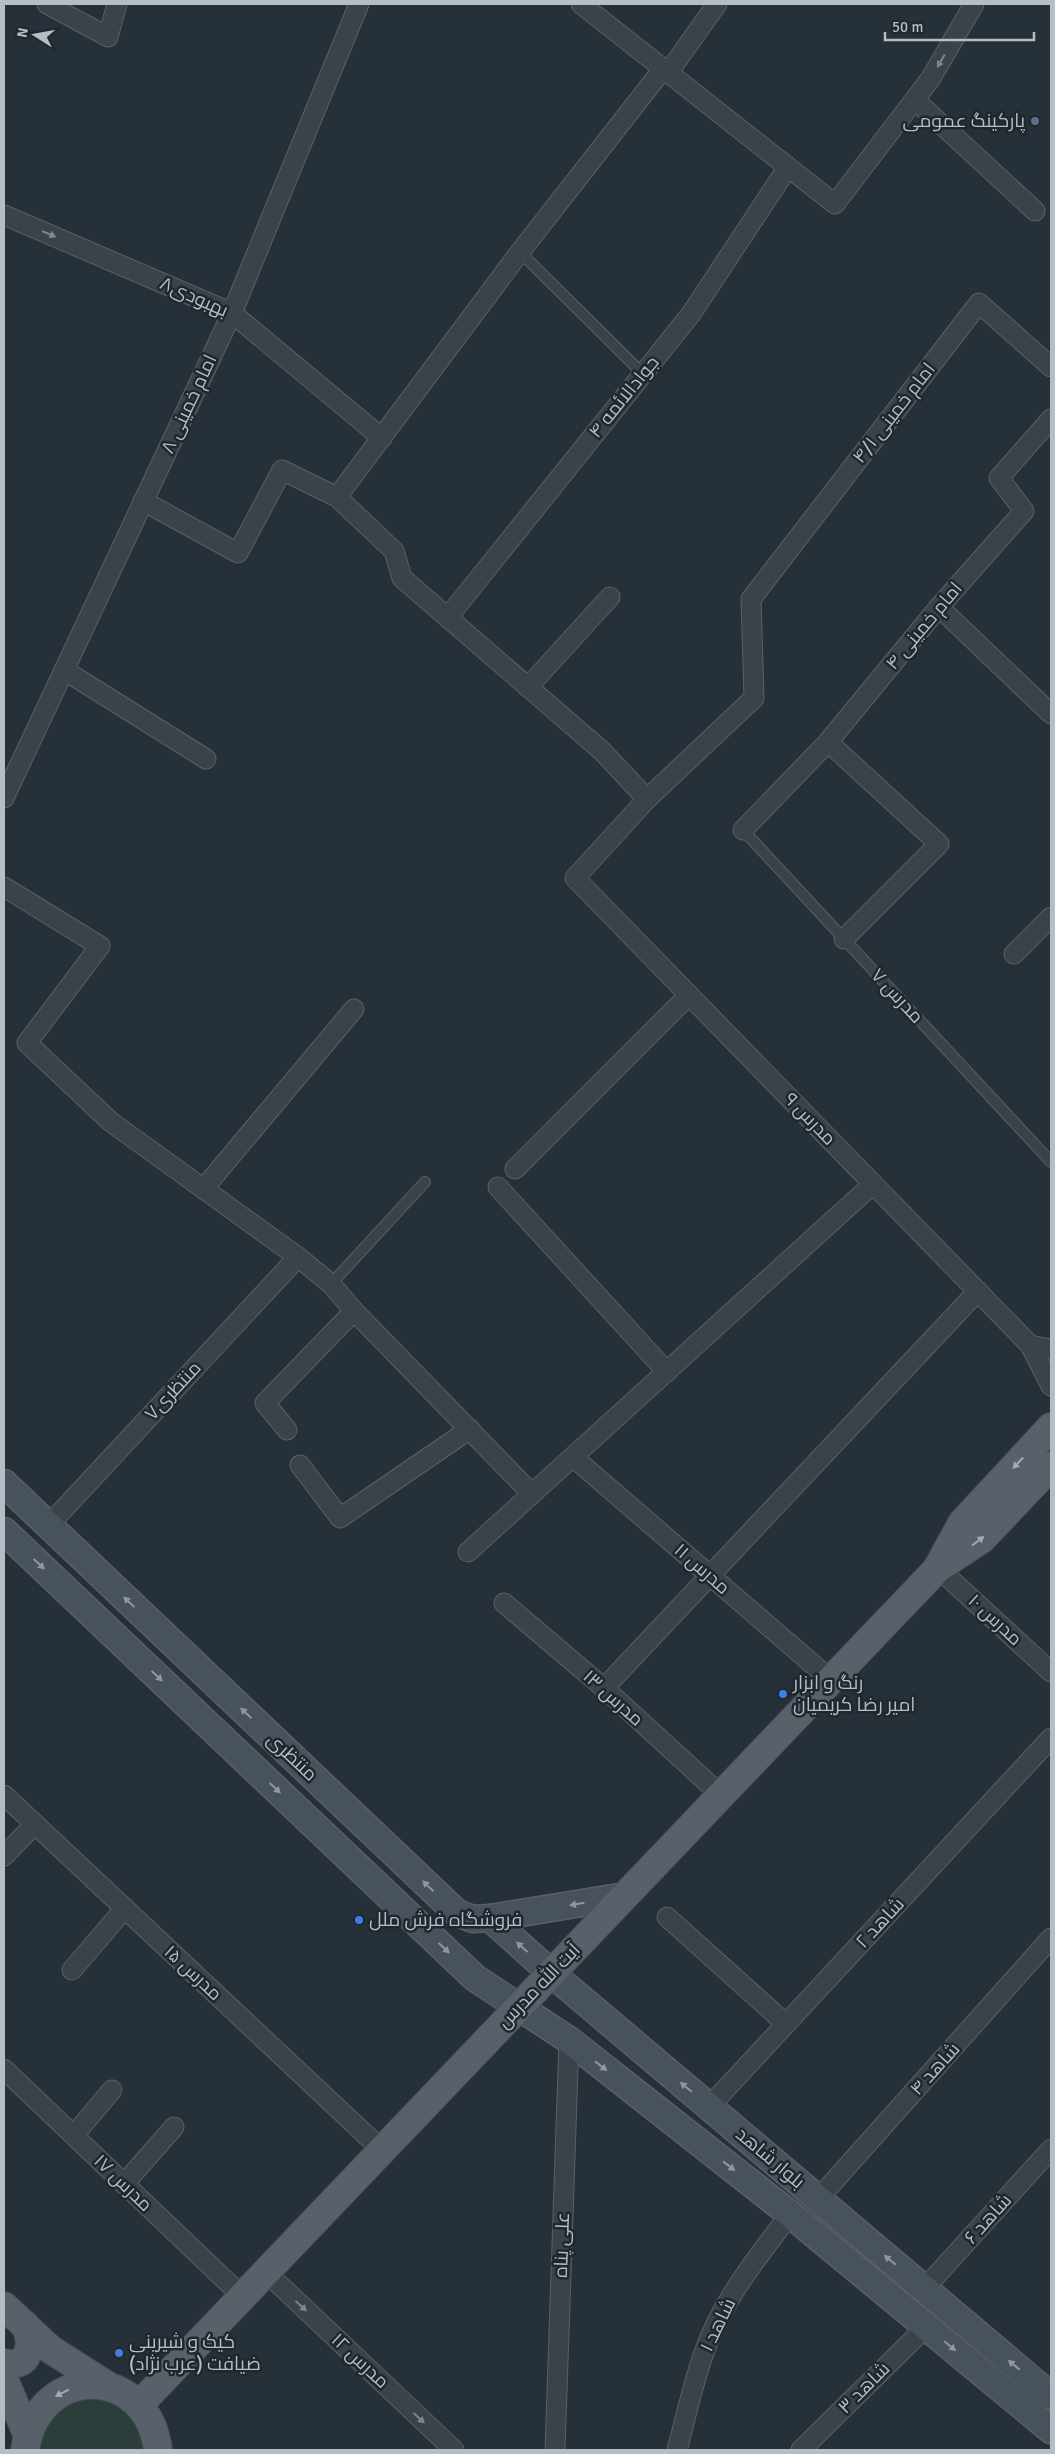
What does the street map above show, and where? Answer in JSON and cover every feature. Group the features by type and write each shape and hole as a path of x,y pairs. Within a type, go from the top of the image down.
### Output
{"main road":[{"name":"آیت الله مدرس","path":"938,1568 962,1523 1051,1427"},
{"name":"آیت الله مدرس","path":"139,2405 938,1568 982,1539 1051,1466"},
{"path":"4,2306 50,2350 109,2387 125,2394 139,2405 150,2419 160,2445"},
{"path":"4,2363 15,2363 22,2360 30,2350 30,2337 25,2325"},
{"path":"4,2379 26,2442"},
{"path":"26,2442 39,2411 59,2393 83,2386 109,2387"}],"street":[{"path":"47,4 108,37 117,4"},
{"name":"امام خمینی ۸","path":"4,798 232,312 359,4"},
{"path":"581,4 835,204 932,78 974,4"},
{"path":"337,498 520,252 666,71 717,4"},
{"path":"915,100 1035,211"},
{"name":"جوادالائمه ۴","path":"448,617 691,314 788,168"},
{"name":"بهبودی۸","path":"4,215 232,312 382,438"},
{"name":"امام خمینی ۴/۱","path":"646,799 754,698 751,599 979,303 1051,367"},
{"name":"امام خمینی ۴","path":"743,830 828,742 939,607 1024,511 999,478 1051,419"},
{"path":"143,501 238,553 282,470 337,498 394,551 402,578 602,751 646,799"},
{"path":"528,687 610,597"},
{"path":"939,607 1051,714"},
{"path":"64,670 206,759"},
{"path":"828,742 939,844 844,939"},
{"name":"مدرس ۹","path":"646,799 575,878 1030,1345 1051,1386"},
{"path":"4,887 100,946 27,1043 111,1122 298,1257 331,1284 354,1311 532,1494"},
{"path":"1014,954 1051,917"},
{"path":"515,1169 689,995"},
{"path":"204,1188 354,1009"},
{"path":"468,1552 873,1184"},
{"path":"498,1187 667,1372"},
{"name":"منتظری۷","path":"48,1526 298,1257"},
{"path":"604,1688 978,1291"},
{"path":"287,1430 265,1403 354,1311"},
{"path":"1030,1345 1051,1349"},
{"path":"300,1465 340,1518 470,1429"},
{"name":"مدرس ۱۱","path":"573,1457 831,1680"},
{"name":"منتظری","path":"4,1483 457,1913 473,1919 490,1918 625,1896"},
{"name":"منتظری","path":"4,1530 475,1978 518,2007"},
{"name":"مدرس ۱۰","path":"938,1568 1051,1672"},
{"name":"مدرس ۱۳","path":"504,1603 604,1688 721,1795"},
{"name":"شاهد ۲","path":"709,2107 1051,1738"},
{"name":"مدرس ۱۵","path":"4,1795 382,2150"},
{"path":"4,1856 35,1824"},
{"path":"356,1865 380,1840"},
{"path":"72,1970 125,1908"},
{"path":"667,1917 786,2024"},
{"name":"بلوار شاهد","path":"490,1918 551,1973 1051,2396"},
{"name":"شاهد ۴","path":"818,2199 1051,1938"},
{"name":"بلوار شاهد","path":"518,2007 569,2040 790,2214 1051,2430"},
{"name":"علی پناه","path":"556,2450 569,2040"},
{"name":"مدرس ۱۷","path":"4,2069 243,2296"},
{"path":"74,2136 112,2090"},
{"path":"124,2184 174,2127"},
{"name":"شاهد ۶","path":"924,2288 1051,2149"},
{"name":"شاهد ۱","path":"677,2450 705,2350 722,2314 743,2277 790,2214"},
{"name":"مدرس ۱۲","path":"266,2272 454,2450"},
{"name":"شاهد ۳","path":"801,2450 926,2327"}],"lane":[{"path":"520,252 643,374"},
{"name":"مدرس ۷","path":"743,830 1051,1162"},
{"path":"331,1284 425,1182"}],"green space":[{"path":"94,2392 131,2407 150,2450 32,2450 42,2418"}],"place":[{"name":"پارکینگ عمومی","path":"1035,121"},
{"name":"رنگ و ابزار امیر رضا کریمیان","path":"783,1694"},
{"name":"فروشگاه فرش ملل","path":"359,1920"},
{"name":"کیک و شیرینی ضیافت (عرب نژاد)","path":"119,2353"}]}
